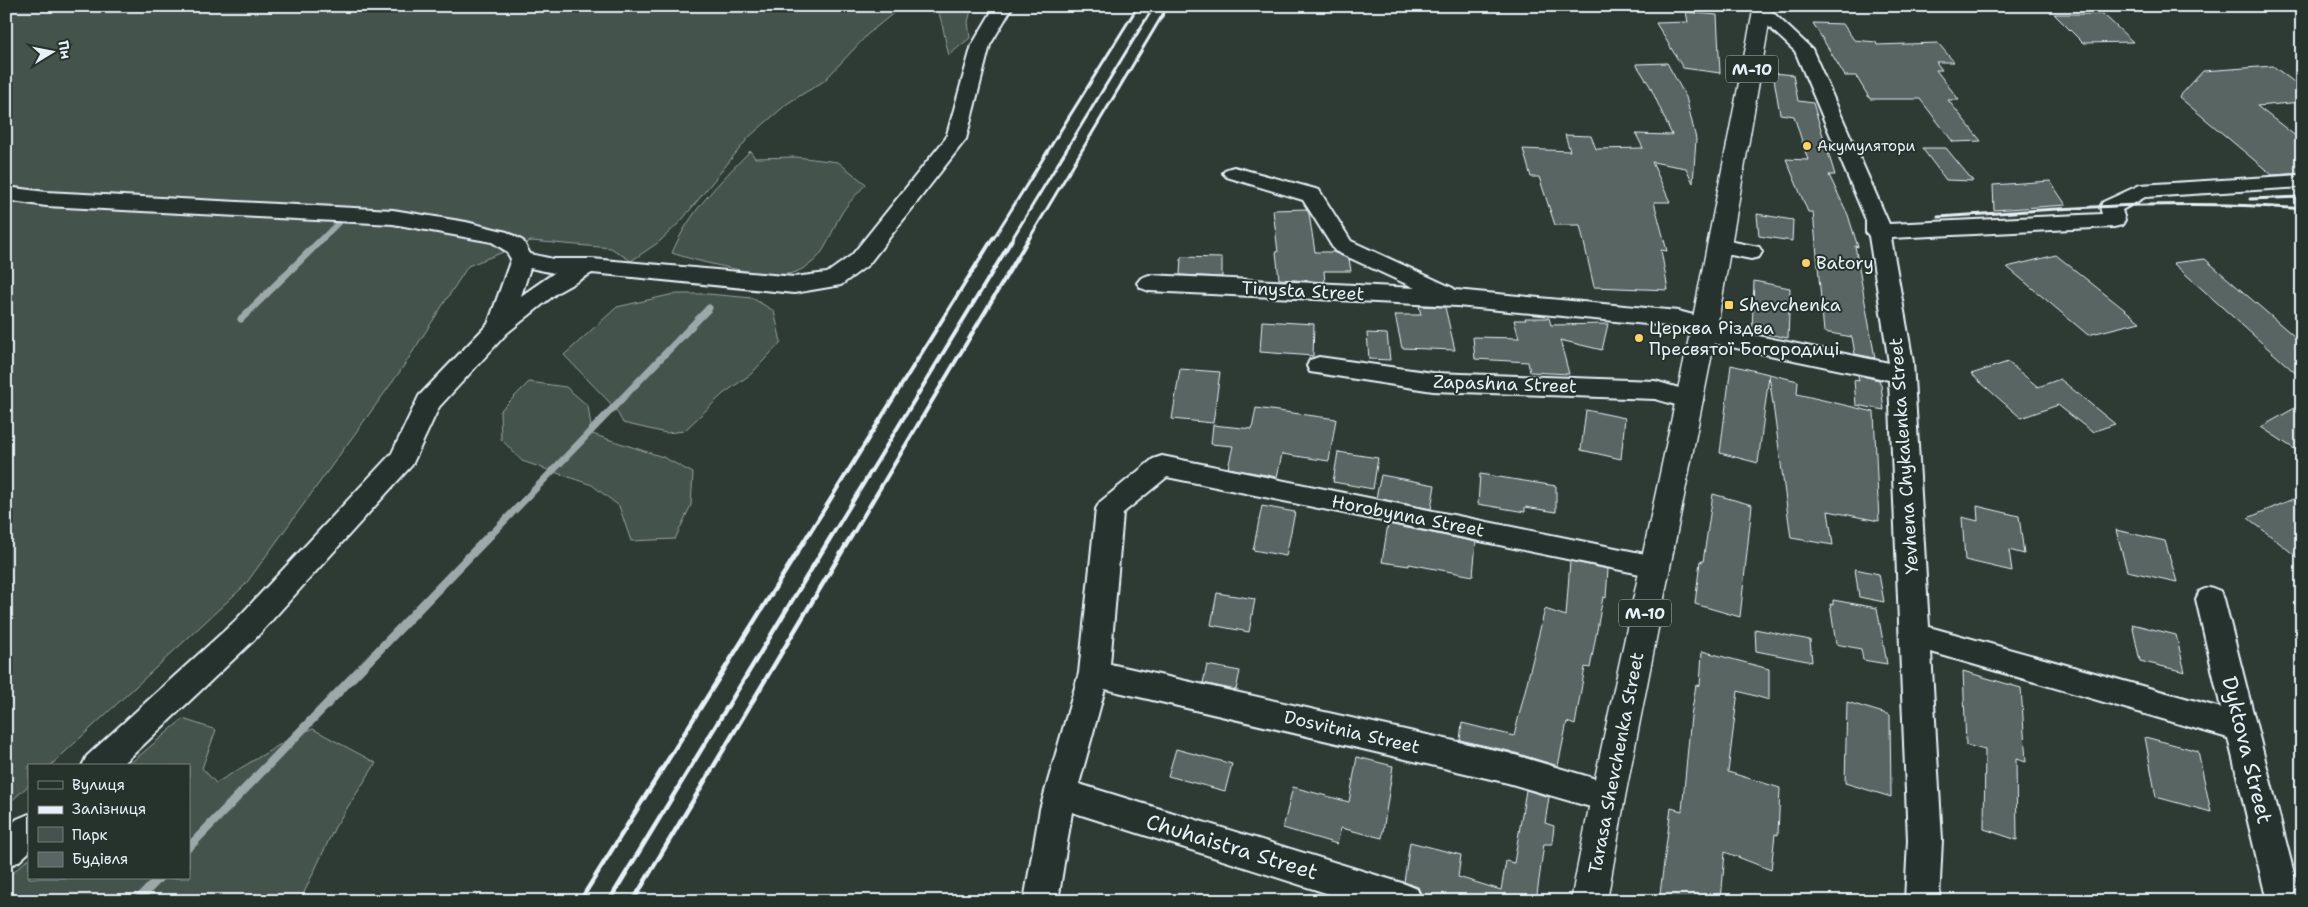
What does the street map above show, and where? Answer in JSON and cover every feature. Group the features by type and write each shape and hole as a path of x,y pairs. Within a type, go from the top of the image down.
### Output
{"main road":[{"name":"Tarasa Shevchenka Street","path":"1589,901 1608,797 1704,329 1762,9"}],"street":[{"path":"6,193 46,199 393,217 466,229 499,237 514,246 522,259 553,266 592,266 794,285 833,280 860,260 956,139 981,45 1004,6"},
{"name":"Yevhena Chykalenka Street","path":"1762,9 1803,49 1877,220 1877,232 1901,374 1916,635 1925,840 1922,901"},
{"name":"Tinysta Street","path":"1234,173 1312,195 1344,246 1457,298"},
{"path":"1877,232 2114,220 2111,207 2140,191 2302,180"},
{"path":"1720,246 1752,252"},
{"path":"498,327 522,259"},
{"path":"100,764 244,632 403,458 428,402 498,327 548,287 572,273 592,266"},
{"name":"Tinysta Street","path":"1149,283 1457,298 1678,319 1704,329 1901,374"},
{"name":"Zapashna Street","path":"1319,366 1433,382 1655,390 1690,400"},
{"name":"Horobynna Street","path":"1094,673 1110,509 1162,466 1655,566"},
{"name":"Dyktova Street","path":"2210,599 2284,901"},
{"path":"1916,635 2242,728"},
{"path":"1041,901 1060,793 1094,673"},
{"name":"Dosvitnia Street","path":"1094,673 1508,768 1608,797"},
{"name":"Chuhaistra Street","path":"1060,793 1405,901"},
{"path":"6,851 28,831"}],"green space":[{"path":"6,6 902,6 868,34 824,81 788,103 749,137 681,221 659,242 631,261 611,248 531,241 468,266 399,373 245,585 52,764 28,764 28,786 6,806"},
{"path":"939,6 972,6 968,22 970,38 949,55 937,9"},
{"path":"750,151 755,158 796,157 838,162 866,184 842,212 819,256 796,272 771,274 753,272 698,261 672,253 696,211"},
{"path":"674,294 708,294 752,298 774,311 781,342 751,374 723,394 684,431 666,433 623,423 615,408 564,355 617,307"},
{"path":"529,382 566,387 588,406 592,434 663,457 693,473 691,505 675,539 631,541 619,506 592,485 522,461 501,439 500,411"},
{"path":"183,719 216,730 202,768 216,783 299,733 313,729 376,763 335,827 300,901 6,901 6,879 28,859 28,880 190,880 190,764 129,764"}],"building":[{"path":"1686,12 1717,15 1720,73 1683,68 1656,23 1688,22"},
{"path":"2054,14 2103,14 2133,42 2083,43"},
{"path":"1813,23 1843,24 1854,40 1876,42 1877,45 1938,43 1954,62 1936,62 1942,70 1936,70 1959,100 1948,100 1981,141 1953,142 1920,99 1870,99 1856,76 1845,76"},
{"path":"1667,63 1686,97 1696,139 1693,183 1686,168 1652,162 1670,202 1654,202 1667,251 1661,250 1668,290 1594,287 1580,225 1555,225 1539,177 1531,177 1523,149 1570,151 1565,135 1591,136 1596,149 1643,148 1636,134 1672,135 1650,86 1636,64"},
{"path":"2273,66 2302,88 2302,102 2257,106 2302,141 2302,173 2272,175 2179,97 2203,71"},
{"path":"1773,73 1793,75 1798,101 1813,103 1835,175 1829,175 1848,215 1858,247 1855,246 1875,358 1855,354 1852,337 1824,332 1813,212 1808,212 1786,159 1808,160 1794,116 1780,114"},
{"path":"1922,148 1946,148 1973,181 1946,180"},
{"path":"2050,181 2066,205 1994,210 1993,185"},
{"path":"1307,209 1315,252 1333,252 1349,259 1351,271 1324,271 1325,282 1279,279 1273,210"},
{"path":"1757,214 1793,220 1792,241 1759,236"},
{"path":"2056,255 2140,322 2088,335 2007,267"},
{"path":"1181,257 1222,258 1222,277 1180,275"},
{"path":"2205,259 2302,343 2302,379 2173,263"},
{"path":"1754,281 1790,288 1788,338 1752,331"},
{"path":"1419,306 1445,307 1455,350 1402,348 1395,315 1421,315"},
{"path":"1525,318 1549,318 1551,325 1608,324 1602,350 1560,340 1569,374 1530,372 1528,362 1475,359 1473,337 1519,338 1514,320 1526,320"},
{"path":"1262,321 1314,324 1313,356 1260,352"},
{"path":"1367,333 1387,334 1390,360 1369,359"},
{"path":"2008,362 2038,387 2060,379 2115,424 2092,432 2058,405 2021,418 1971,374"},
{"path":"1731,365 1798,381 1797,394 1874,412 1879,521 1828,511 1833,545 1791,538 1769,375 1758,463 1720,453"},
{"path":"1180,369 1220,372 1213,423 1172,419"},
{"path":"1858,375 1879,380 1884,410 1856,405 1854,380 1859,381"},
{"path":"2302,404 2302,454 2261,427"},
{"path":"1256,408 1336,419 1329,461 1282,454 1277,477 1228,468 1233,446 1211,444 1213,425 1252,429"},
{"path":"1586,410 1625,418 1621,459 1581,450"},
{"path":"1338,452 1378,458 1373,489 1333,482"},
{"path":"1480,474 1556,486 1556,512 1525,507 1525,512 1478,504"},
{"path":"1381,475 1435,485 1431,509 1376,498"},
{"path":"1713,494 1752,505 1740,617 1695,604 1700,561 1703,562"},
{"path":"2293,499 2302,505 2302,561 2248,518"},
{"path":"1262,506 1295,512 1286,556 1253,550"},
{"path":"1977,506 2019,516 2024,554 2009,550 2012,571 1965,560 1962,517 1978,521"},
{"path":"1388,524 1476,542 1473,576 1409,564 1409,566 1382,562"},
{"path":"2116,530 2165,541 2177,582 2127,571"},
{"path":"1570,561 1608,569 1606,598 1603,597 1590,668 1585,667 1575,725 1567,722 1558,766 1509,751 1460,740 1462,723 1514,736 1545,609 1566,616"},
{"path":"1855,569 1879,574 1884,602 1859,597"},
{"path":"1217,593 1255,599 1249,632 1211,625"},
{"path":"1833,600 1877,608 1887,664 1863,660 1861,649 1836,644 1830,604 1833,605"},
{"path":"2132,624 2176,635 2185,672 2140,661"},
{"path":"1755,629 1810,640 1812,662 1756,651"},
{"path":"1702,651 1769,669 1769,700 1738,691 1728,772 1780,788 1778,835 1775,834 1771,870 1725,852 1721,901 1659,901 1671,808 1682,811 1691,716 1696,685 1700,686"},
{"path":"1207,665 1240,671 1236,690 1203,683"},
{"path":"1963,671 2021,688 2026,762 2016,759 2017,840 1984,829 1985,750 1966,745"},
{"path":"1847,702 1890,715 1891,797 1845,783"},
{"path":"2145,737 2198,751 2211,812 2156,797"},
{"path":"1176,749 1232,764 1225,791 1168,776"},
{"path":"1357,757 1393,766 1382,838 1341,828 1337,844 1283,828 1293,787 1349,802"},
{"path":"1526,790 1549,797 1545,823 1554,826 1552,844 1544,844 1536,901 1424,901 1418,887 1404,882 1410,842 1461,855 1458,877 1501,890 1506,861 1514,863"}],"waterway":[{"path":"323,238 339,222"},
{"path":"241,319 323,238"},
{"path":"489,537 709,308"},
{"path":"190,846 490,535"},
{"path":"137,901 157,880"}],"railway":[{"path":"993,239 1138,6"},
{"path":"1012,239 1154,6"},
{"path":"1029,239 1168,6"},
{"path":"2250,199 2302,197"},
{"path":"1938,217 2075,208 2165,205 2211,204 2302,209"},
{"path":"807,537 993,238"},
{"path":"831,537 1013,238"},
{"path":"851,537 1029,238"},
{"path":"580,901 808,535"},
{"path":"609,901 832,535"},
{"path":"633,901 852,535"}],"place":[{"name":"Акумулятори","path":"1807,146"},
{"name":"Batory","path":"1806,263"},
{"name":"Shevchenka","path":"1729,305"},
{"name":"Церква Різдва Пресвятої Богородиці","path":"1639,338"}]}
